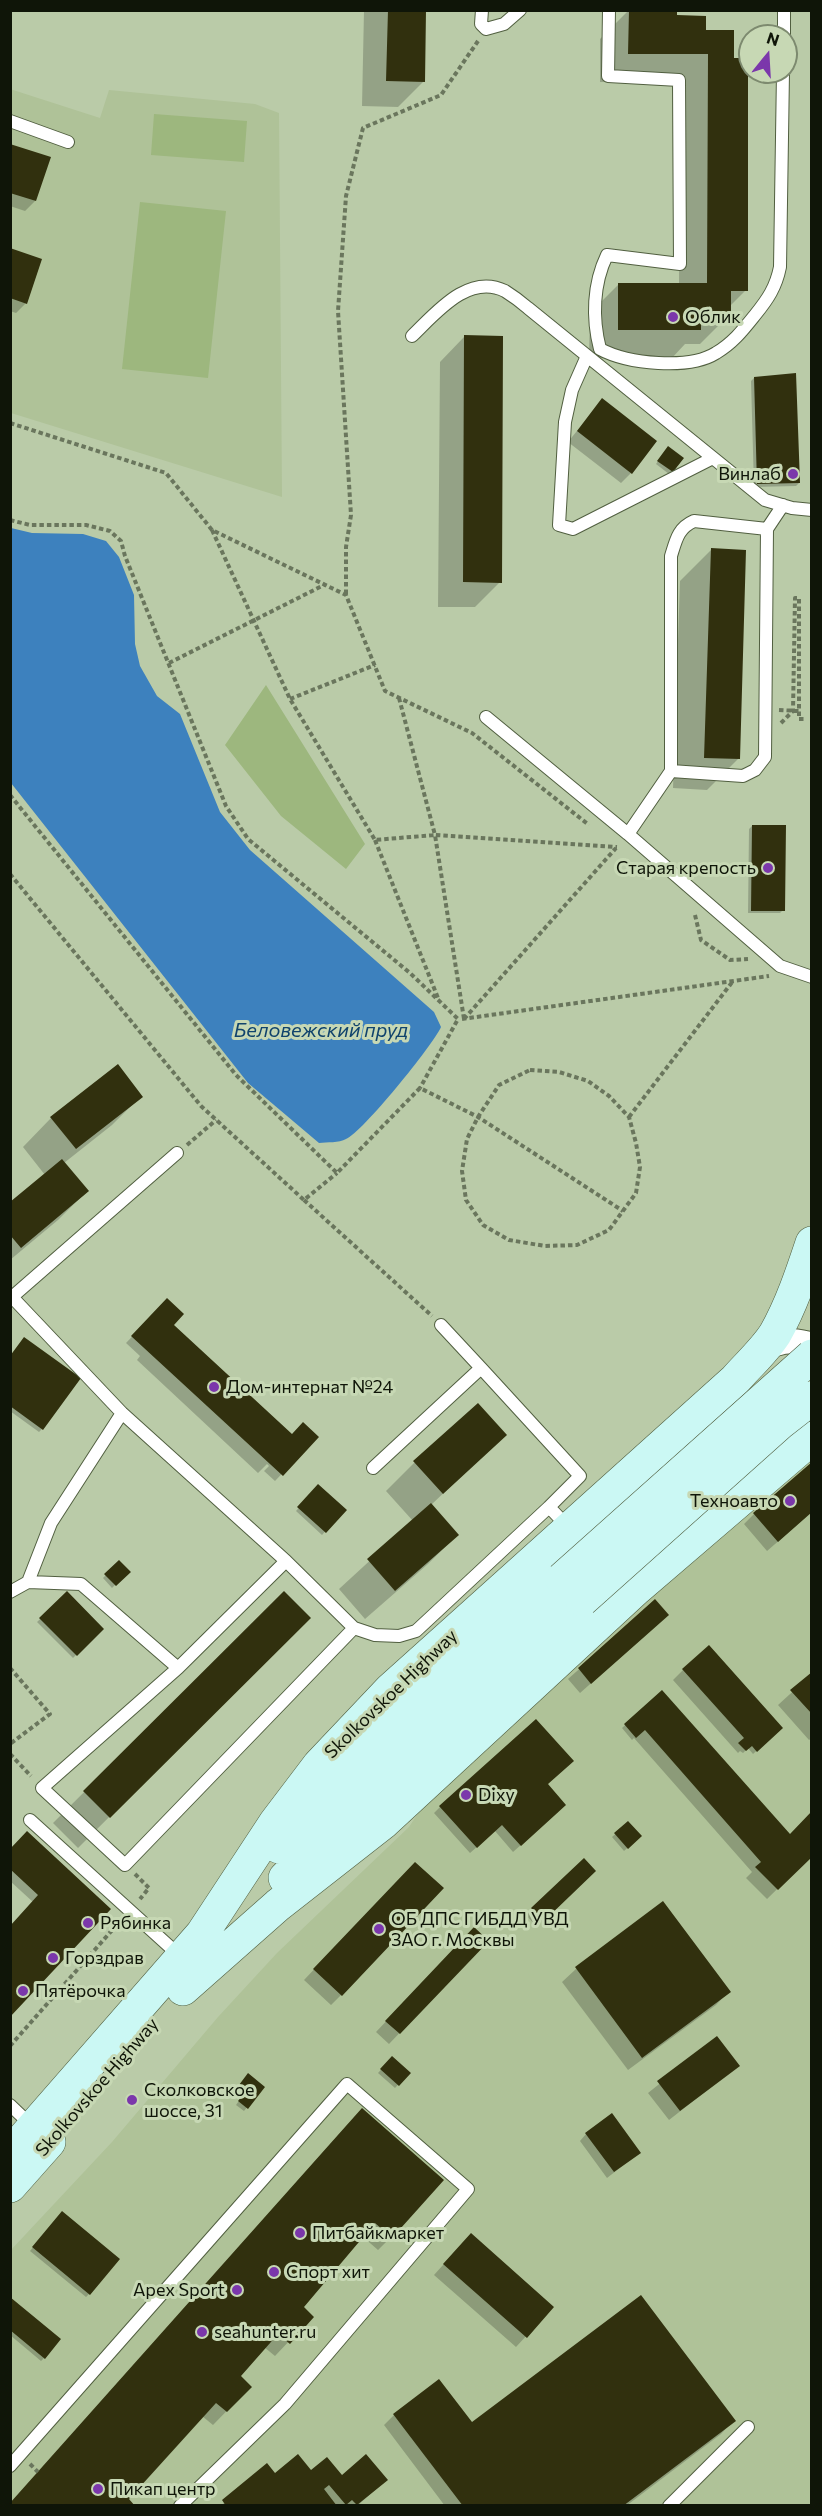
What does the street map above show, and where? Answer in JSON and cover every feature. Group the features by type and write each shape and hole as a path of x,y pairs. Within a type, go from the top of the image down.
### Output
{"main road":[{"name":"Skolkovskoe Highway","path":"10,2186 189,1960 274,1823 318,1765 559,1518 735,1380 767,1343 791,1299 812,1243"},
{"path":"189,1960 293,1868 388,1777 572,1590 812,1356"},
{"path":"189,1960 292,1833 364,1758 812,1398"},
{"path":"189,1960 278,1905 384,1822 636,1589 812,1438"},
{"name":"Skolkovskoe Highway","path":"10,2154 189,1960"}],"street":[{"path":"767,1343 784,1341 812,1345"}],"lane":[{"path":"482,10 481,24 486,29 504,24 520,10"},
{"path":"609,10 608,76 679,80 680,264 607,255 600,271 595,294 596,333 600,349 613,356 646,362 676,362 714,355 734,341 771,295 780,267 783,84"},
{"path":"10,121 68,142"},
{"path":"412,336 458,295 474,287 503,291 528,308 765,500 783,506 812,510"},
{"path":"587,356 572,390 565,422 559,525 573,529 713,458"},
{"path":"671,771 743,776 755,770 765,757 767,529 783,506"},
{"path":"628,834 671,771 671,556 677,536 684,526 694,521 767,529"},
{"path":"486,717 628,834 780,966 812,977"},
{"path":"177,1153 11,1297 122,1413 286,1561 354,1628 375,1635 399,1636 417,1631 559,1518 580,1476 441,1325"},
{"path":"374,1468 481,1368"},
{"path":"28,1582 51,1523 122,1413"},
{"path":"286,1561 178,1668 42,1788 125,1865 354,1628"},
{"path":"10,1592 28,1582 81,1584 178,1668"},
{"path":"30,1820 189,1960"},
{"path":"10,2466 347,2084 468,2189 285,2404 180,2505"},
{"path":"10,2105 34,2127"},
{"path":"669,2505 748,2427"}],"path":[{"path":"486,29 441,95 363,128 346,196 338,311 351,515 346,547 346,595 385,691 472,733 590,826"},
{"path":"10,423 166,473 212,530 290,699 375,840 438,1000"},
{"path":"10,520 30,525 86,525 110,531 121,541 125,556 226,806 249,839 410,973 461,1019 796,971"},
{"path":"212,530 346,595"},
{"path":"168,663 326,584"},
{"path":"799,711 793,711 795,598 799,598 799,711 799,719 804,719"},
{"path":"290,699 375,665"},
{"path":"399,698 435,835 461,1019"},
{"path":"10,795 236,1075 337,1173"},
{"path":"304,1200 337,1173 420,1088 461,1019 628,834"},
{"path":"375,840 435,835 617,847"},
{"path":"608,840 626,855"},
{"path":"10,874 201,1106 441,1325"},
{"path":"687,908 696,916 701,940 730,960 746,958 754,964"},
{"path":"762,970 769,975"},
{"path":"629,1117 734,981"},
{"path":"530,1070 559,1072 588,1081 609,1096 629,1117 640,1167 636,1193 609,1230 577,1245 545,1246 509,1240 483,1225 466,1200 462,1171 467,1139 478,1117 499,1085 530,1070"},
{"path":"420,1088 478,1117 623,1211"},
{"path":"177,1153 216,1120"},
{"path":"10,1668 50,1714 10,1744"},
{"path":"10,1754 42,1788"},
{"path":"10,2046 149,1888"}],"shaded area":[{"path":"10,89 100,118 109,90 255,104 279,113 282,497 11,413"},
{"path":"154,114 247,121 244,162 151,155"},
{"path":"140,202 226,211 208,378 122,369"},
{"path":"266,685 365,844 346,869 281,816 225,745"},
{"path":"811,1453 811,2505 11,2505 10,2251 112,2142 218,2017 277,1953 409,1827 440,1780"}],"water":[{"name":"Беловежский пруд","path":"11,528 32,533 83,534 106,541 119,557 134,595 135,644 140,666 157,696 180,714 220,812 250,850 434,1012 441,1027 435,1037 381,1106 346,1139 319,1143 248,1083 11,783"}],"building":[{"path":"388,10 426,10 425,82 386,81"},
{"path":"629,10 677,10 677,15 706,16 706,30 734,30 734,58 738,58 738,84 748,84 748,291 731,291 731,316 701,316 701,330 618,330 618,283 707,283 708,54 628,54"},
{"path":"10,144 51,157 36,201 10,193"},
{"path":"10,248 42,259 27,304 10,298"},
{"path":"464,335 503,336 502,583 463,582"},
{"path":"796,373 800,483 757,484 754,377"},
{"path":"602,398 657,441 632,474 577,431"},
{"path":"668,446 684,458 673,472 657,461"},
{"path":"711,548 746,550 740,759 704,758"},
{"name":"Старая крепость","path":"752,825 786,825 785,911 751,911"},
{"path":"118,1064 143,1097 76,1149 50,1117"},
{"path":"62,1159 89,1191 21,1248 10,1235 10,1202"},
{"path":"167,1298 184,1314 174,1325 292,1434 303,1422 319,1437 283,1476 131,1336"},
{"path":"24,1337 81,1378 43,1430 10,1406 10,1356"},
{"path":"478,1403 507,1435 443,1494 413,1461"},
{"path":"812,1462 812,1512 778,1542 753,1513"},
{"path":"318,1484 347,1510 326,1533 297,1507"},
{"path":"431,1503 459,1535 395,1591 367,1559"},
{"path":"119,1560 131,1572 116,1586 104,1574"},
{"path":"67,1591 104,1629 77,1656 39,1618"},
{"path":"284,1591 311,1618 110,1818 83,1791"},
{"path":"655,1599 669,1615 591,1684 578,1668"},
{"path":"709,1645 783,1728 757,1752 752,1746 746,1751 738,1743 744,1738 682,1669"},
{"path":"812,1672 812,1714 790,1690"},
{"path":"662,1690 790,1834 812,1811 812,1857 778,1890 755,1867 761,1862 645,1730 636,1738 624,1724"},
{"path":"536,1719 574,1761 548,1784 566,1805 521,1846 502,1825 477,1848 439,1806"},
{"path":"628,1821 642,1836 628,1849 614,1833"},
{"path":"27,1831 111,1909 10,2017 10,1926 38,1895 10,1869 10,1849"},
{"path":"584,1858 596,1871 544,1921 531,1908"},
{"name":"ОБ ДПС ГИБДД УВД ЗАО г. Москвы","path":"415,1862 444,1888 342,1996 313,1969"},
{"path":"663,1901 731,1992 642,2058 575,1967"},
{"path":"474,1927 489,1941 400,2034 385,2021"},
{"path":"717,2036 740,2066 680,2111 657,2081"},
{"path":"392,2056 411,2073 399,2086 380,2069"},
{"path":"248,2073 265,2087 248,2109 238,2101 243,2095 236,2089"},
{"name":"Спорт хит","path":"362,2108 444,2180 392,2238 375,2223 304,2307 314,2317 290,2344 278,2334 241,2376 252,2387 227,2412 216,2403 129,2499 135,2506 10,2506 10,2503"},
{"path":"612,2113 641,2153 614,2172 585,2133"},
{"path":"62,2211 120,2259 90,2295 32,2247"},
{"path":"471,2233 554,2307 527,2338 443,2264"},
{"path":"641,2295 736,2421 623,2506 463,2506 393,2414 439,2379 472,2422"},
{"path":"10,2297 61,2339 45,2359 10,2330"},
{"path":"298,2454 311,2470 327,2457 342,2475 366,2454 388,2480 357,2505 352,2500 346,2505 329,2485 324,2489 337,2506 226,2506 222,2500 267,2463 275,2473"}],"place":[{"name":"Облик","path":"673,317"},
{"name":"Винлаб","path":"793,474"},
{"name":"Старая крепость","path":"768,868"},
{"name":"Дом-интернат №24","path":"214,1387"},
{"name":"Техноавто","path":"790,1501"},
{"name":"Dixy","path":"466,1795"},
{"name":"Рябинка","path":"88,1923"},
{"name":"ОБ ДПС ГИБДД УВД ЗАО г. Москвы","path":"379,1929"},
{"name":"Горздрав","path":"53,1958"},
{"name":"Пятёрочка","path":"23,1991"},
{"name":"Сколковское шоссе, 31","path":"132,2100"},
{"name":"Питбайкмаркет","path":"300,2233"},
{"name":"Спорт хит","path":"274,2272"},
{"name":"Apex Sport","path":"237,2290"},
{"name":"seahunter.ru","path":"202,2332"},
{"name":"Пикап центр","path":"98,2489"}]}
